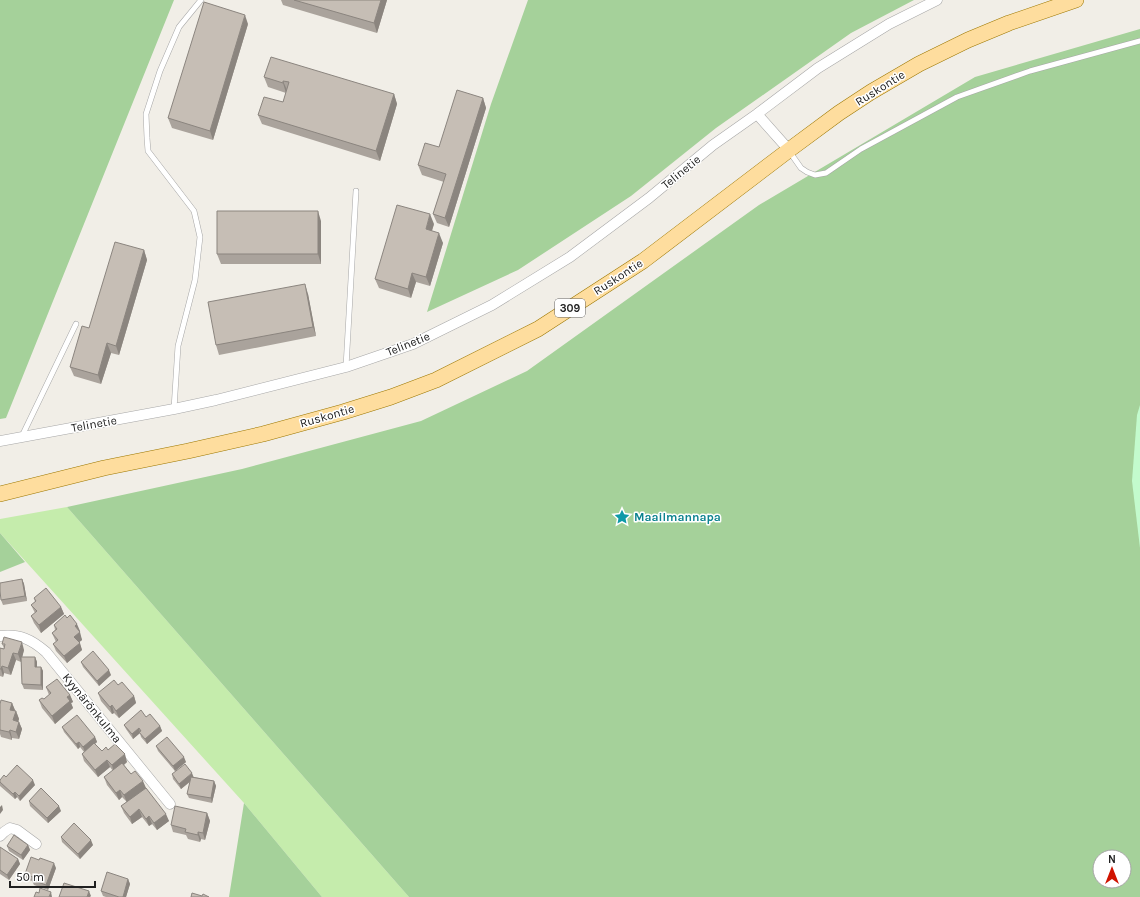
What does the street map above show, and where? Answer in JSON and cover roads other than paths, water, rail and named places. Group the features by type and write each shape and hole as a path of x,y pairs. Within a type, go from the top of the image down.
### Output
{"main road":[{"name":"Ruskontie","path":"0,494 104,468 263,434 356,408 436,380 538,329 643,261 838,113 919,64 968,40 1009,23 1076,0"}],"street":[{"name":"Telinetie","path":"0,441 216,400 346,367 419,340 492,304 570,257 649,198 713,145 818,68 890,24 937,0"},
{"path":"757,114 789,150"},
{"name":"Kyynärönkulma","path":"0,636 22,637 35,642 46,652 170,804"},
{"path":"0,836 10,828 17,830 36,844"}],"lane":[{"path":"174,409 178,346 195,280 200,237 194,211 148,151 146,114 160,71 179,27 201,0"},
{"path":"789,150 801,168 807,172 815,174 826,173 861,149 958,97 1030,71 1140,41"},
{"path":"346,367 356,191"},
{"path":"22,436 76,324"}],"place":[{"name":"Maailmannapa","path":"622,517"}]}
